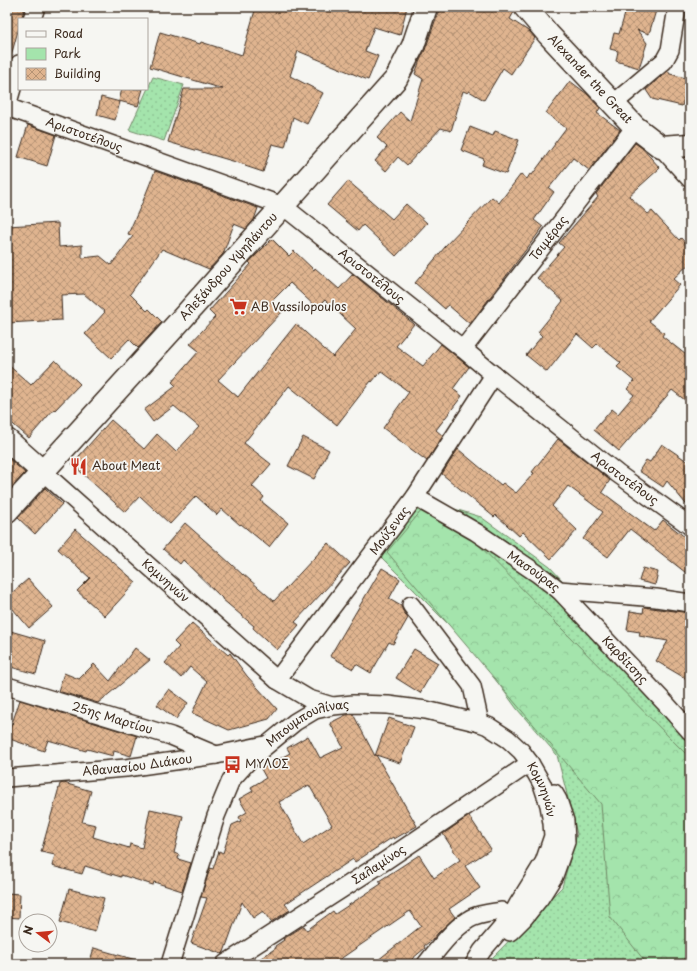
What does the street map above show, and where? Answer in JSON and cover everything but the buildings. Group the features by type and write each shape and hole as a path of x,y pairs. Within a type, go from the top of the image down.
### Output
{"street":[{"path":"32,18 36,7"},
{"name":"Αλεξάνδρου Υψηλάντου","path":"7,511 396,79 413,46 426,7"},
{"name":"Alexander the Great","path":"525,7 548,34 635,127 661,147"},
{"path":"613,104 664,61 670,50 676,14"},
{"path":"7,106 18,68"},
{"name":"Αριστοτέλους","path":"7,106 283,206 618,474 690,526"},
{"name":"Τσιμέρας","path":"463,349 635,127"},
{"path":"661,147 690,145"},
{"path":"661,147 690,178"},
{"name":"Μούζενας","path":"277,680 415,497 494,375"},
{"name":"Κομνηνών","path":"7,440 277,680 309,699 333,706"},
{"name":"Μασούρας","path":"415,497 476,532 559,590 656,598 690,603"},
{"name":"Καρδίτσης","path":"559,590 690,731"},
{"path":"411,605 472,686 480,723"},
{"name":"25ης Μαρτίου","path":"7,686 171,736 216,755"},
{"name":"Μπουμπουλίνας","path":"170,964 216,816 231,780 250,759 267,744 295,722 315,710 353,704 388,705 426,710 480,723 488,726 508,740 521,751 530,763"},
{"name":"Αθανασίου Διάκου","path":"7,778 126,768 216,755 267,744"},
{"name":"Κομνηνών","path":"480,964 514,921 518,904 544,862 553,836 549,805 542,784 530,763"},
{"name":"Σαλαμίνος","path":"225,964 379,865 530,763"},
{"path":"426,964 445,940 468,920 484,914 501,911 514,921"},
{"name":"Κομνηνών","path":"474,964 482,951 514,921"}],"green space":[{"path":"153,77 184,85 164,141 129,130"},
{"path":"415,497 481,517 550,567 690,719 690,964 488,964 493,957 562,887 577,834 557,755 517,709 474,650 374,550"},
{"path":"432,498 690,758 690,964 647,964 610,917 601,804 387,552"}],"place":[{"name":"AB Vassilopoulos","path":"238,307"},
{"name":"About Meat","path":"79,466"},
{"name":"ΜΥΛΟΣ","path":"232,764"}]}
